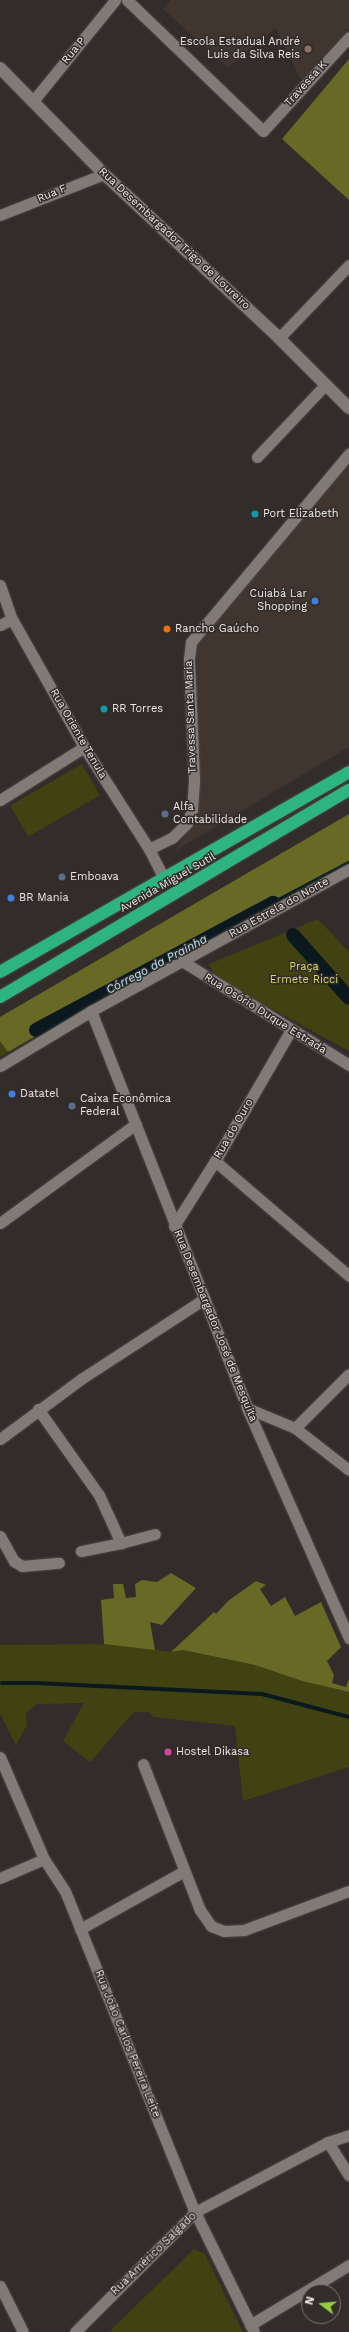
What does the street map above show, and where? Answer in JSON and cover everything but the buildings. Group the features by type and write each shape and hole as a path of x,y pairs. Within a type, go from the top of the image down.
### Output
{"highway":[{"name":"Avenida Miguel Sutil","path":"0,972 349,772"},
{"name":"Avenida Miguel Sutil","path":"0,997 349,790"}],"street":[{"name":"Rua P","path":"33,102 115,0"},
{"name":"Travessa K","path":"127,0 263,131 349,36"},
{"name":"Rua Desembargador Trigo de Loureiro","path":"0,68 104,174 279,338 349,408"},
{"name":"Rua F","path":"0,215 104,174"},
{"path":"279,338 349,265"},
{"path":"257,457 325,385"},
{"name":"Travessa Santa Maria","path":"149,849 172,838 187,823 192,810 194,779 188,658 191,642 349,454"},
{"name":"Rua Oriente Tenula","path":"0,585 12,619 84,747 149,849 164,878"},
{"path":"0,625 12,619"},
{"path":"0,800 84,747"},
{"name":"Rua Estrela do Norte","path":"0,1066 91,1011 349,869"},
{"name":"Rua Osório Duque Estrada","path":"182,961 349,1065"},
{"name":"Rua Desembargador José de Mesquita","path":"91,1011 136,1124 174,1226 247,1408 349,1638"},
{"name":"Rua do Ouro","path":"174,1226 216,1161 291,1030"},
{"path":"0,1223 136,1124"},
{"path":"216,1161 349,1276"},
{"path":"0,1439 38,1409 204,1299"},
{"path":"295,1428 349,1374"},
{"path":"247,1408 295,1428 349,1470"},
{"path":"38,1409 100,1495 121,1543"},
{"path":"81,1552 155,1534"},
{"path":"0,1536 14,1561 22,1566 59,1563"},
{"name":"Rua João Carlos Pereira Leite","path":"0,1757 44,1859 65,1891 195,2212 252,2329"},
{"path":"143,1764 200,1910 211,1926 224,1931 244,1930 349,1891"},
{"path":"0,1878 44,1859"},
{"path":"80,1929 184,1870"},
{"name":"Rua Américo Salgado","path":"75,2332 195,2212 328,2142 349,2135"},
{"path":"328,2142 349,2175"},
{"path":"252,2329 349,2265"},
{"path":"0,2286 23,2332"}],"shaded area":[{"name":"Escola Estadual André Luis da Silva Reis","path":"171,0 349,0 349,29 301,80 276,28 228,68 163,9"},
{"path":"349,59 349,200 282,139"},
{"path":"349,465 349,747 175,851 197,816 197,643"},
{"path":"349,814 349,864 105,996 8,1052 0,1041 0,1017"},
{"path":"171,1573 196,1588 162,1625 150,1622 155,1650 104,1644 101,1600 114,1598 113,1584 123,1584 126,1598 136,1597 135,1584 142,1580 157,1582"},
{"path":"256,1581 266,1585 260,1589 271,1606 285,1597 295,1616 321,1602 341,1647 327,1661 334,1675 332,1683 346,1687 349,1679 349,1692 302,1681 255,1665 183,1650 171,1652 214,1612 216,1614 228,1601"}],"green space":[{"path":"82,764 100,795 28,837 10,806"},
{"name":"Praça Ermete Ricci","path":"318,919 349,952 349,1051 217,979 209,964"},
{"path":"0,1041 8,1052 0,1057"},
{"path":"116,1644 171,1652 183,1650 255,1665 302,1681 349,1692 349,1767 243,1801 235,1726 154,1717 149,1712 134,1712 90,1762 63,1741 84,1703 37,1704 26,1713 27,1725 16,1745 0,1713 0,1645"},
{"path":"194,2249 205,2254 243,2332 109,2332"}],"waterway":[{"path":"273,903 349,863"},
{"name":"Córrego da Prainha","path":"36,1030 273,903 275,907"},
{"name":"Córrego da Prainha","path":"293,935 349,998"},
{"path":"2,1683 36,1683 262,1694 349,1717"}],"place":[{"name":"Escola Estadual André Luis da Silva Reis","path":"308,49"},
{"name":"Port Elizabeth","path":"255,514"},
{"name":"Cuiabá Lar Shopping","path":"315,601"},
{"name":"Rancho Gaúcho","path":"167,629"},
{"name":"RR Torres","path":"104,709"},
{"name":"Alfa Contabilidade","path":"165,814"},
{"name":"Emboava","path":"62,877"},
{"name":"BR Mania","path":"11,898"},
{"name":"Datatel","path":"12,1094"},
{"name":"Caixa Econômica Federal","path":"72,1106"},
{"name":"Hostel Dikasa","path":"168,1752"}]}
